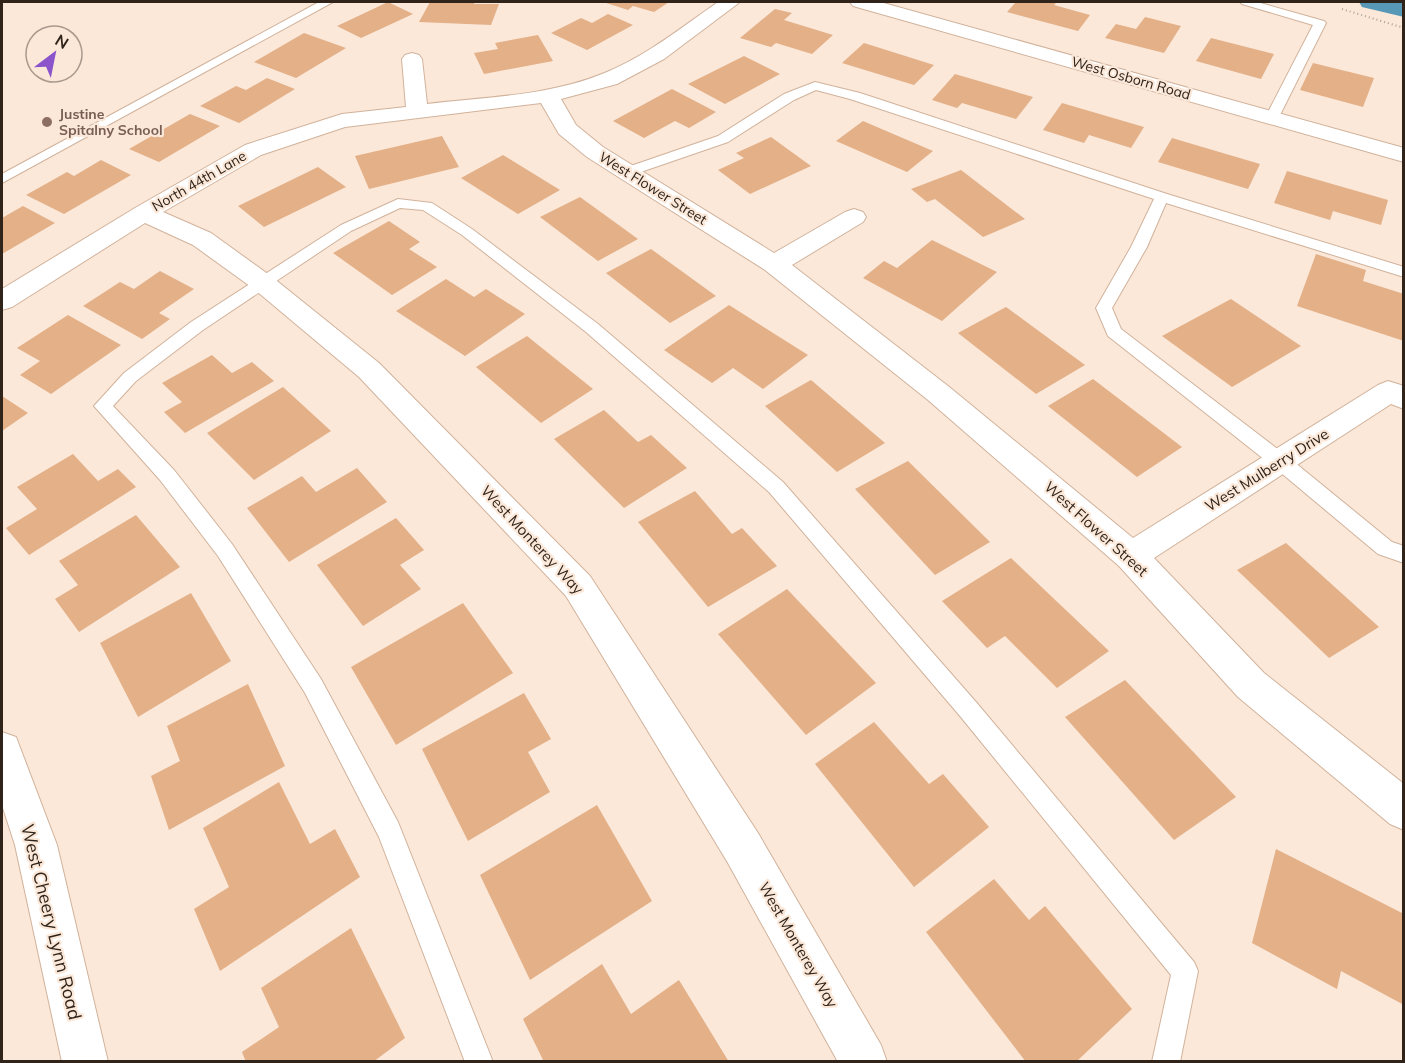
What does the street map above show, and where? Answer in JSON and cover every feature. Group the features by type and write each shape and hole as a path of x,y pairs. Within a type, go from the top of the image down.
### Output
{"street":[{"name":"North 44th Lane","path":"2,301 144,213 253,150 342,121 548,96 609,79 657,56 730,2"},
{"name":"West Osborn Road","path":"860,2 1404,154"},
{"path":"412,59 417,111"},
{"name":"West Flower Street","path":"548,96 567,129 595,152 774,264 938,393 1131,556 1251,685 1404,810"},
{"name":"West Monterey Way","path":"144,213 202,239 263,283 369,370 578,586 743,848 864,1062"},
{"path":"774,264 854,217"},
{"name":"West Mulberry Drive","path":"1131,556 1388,393 1404,398"},
{"name":"West Cheery Lynn Road","path":"2,750 36,845 85,1062"}],"lane":[{"path":"2,179 327,2"},
{"path":"1246,2 1320,23 1272,118"},
{"path":"627,172 723,139 789,97 816,86 855,96 1162,197 1404,272"},
{"path":"1162,197 1139,247 1104,308 1114,332 1281,462 1385,548 1404,555"},
{"path":"478,1062 389,831 313,686 225,550 167,475 103,406 130,377 197,326 346,228 398,203 427,206 467,232 600,335 776,487 968,709 1185,972 1166,1062"}],"path":[{"path":"1338,8 1404,28"}],"building":[{"path":"388,2 413,14 361,38 337,26"},
{"path":"430,2 499,4 491,25 419,22"},
{"path":"603,2 669,2 654,12 633,6 628,10"},
{"path":"1016,2 1057,2 1054,5 1090,15 1078,31 1007,12"},
{"path":"775,9 792,13 784,20 833,35 812,54 776,43 771,47 740,38"},
{"path":"608,14 633,25 587,50 551,33 581,18 592,23"},
{"path":"1145,17 1181,26 1164,53 1105,38 1116,24 1136,29"},
{"path":"304,33 346,48 296,78 254,62"},
{"path":"538,35 553,61 484,74 474,53 498,49 495,43"},
{"path":"1211,38 1274,54 1261,79 1196,61"},
{"path":"864,43 934,65 914,85 842,63"},
{"path":"744,56 780,74 725,104 688,84"},
{"path":"1313,63 1374,78 1363,107 1300,90"},
{"path":"955,74 1033,97 1016,119 962,103 957,108 932,100"},
{"path":"267,78 295,89 239,123 200,106 236,86 246,90"},
{"path":"672,89 716,112 689,128 675,121 644,138 613,121"},
{"path":"1062,103 1144,127 1131,148 1089,135 1084,143 1043,130"},
{"path":"190,114 220,126 159,162 129,149"},
{"path":"863,121 933,151 907,172 836,141"},
{"path":"442,136 459,167 369,189 355,156"},
{"path":"771,137 811,166 750,194 718,170 744,158 736,153"},
{"path":"1172,138 1260,164 1248,189 1158,162"},
{"path":"503,155 560,190 518,214 461,178"},
{"path":"101,160 131,175 64,214 26,195 67,172 74,176"},
{"path":"318,167 346,187 264,227 238,206"},
{"path":"961,170 1025,219 983,237 935,199 927,202 911,189"},
{"path":"1287,171 1388,200 1381,225 1333,211 1330,220 1274,203"},
{"path":"580,197 638,239 598,261 540,217"},
{"path":"23,206 55,223 2,254 2,218"},
{"path":"389,221 420,242 409,249 437,267 392,295 333,253"},
{"path":"932,240 997,272 942,321 863,278 884,261 897,268"},
{"path":"651,249 716,296 670,323 606,273"},
{"path":"1316,254 1366,270 1363,281 1404,294 1404,341 1297,306"},
{"path":"160,271 194,289 159,313 170,319 142,339 83,306 120,282 134,289"},
{"path":"446,279 474,297 486,289 525,314 465,356 396,311"},
{"path":"1231,299 1301,346 1232,387 1162,336"},
{"path":"729,305 808,355 763,389 733,368 712,383 664,350"},
{"path":"1006,307 1085,365 1036,394 958,333"},
{"path":"68,315 121,345 51,394 20,375 40,361 17,348"},
{"path":"527,336 593,389 541,423 476,367"},
{"path":"212,355 232,373 252,362 274,381 185,433 164,412 182,402 162,383"},
{"path":"1093,379 1182,447 1137,477 1048,406"},
{"path":"811,380 885,443 837,472 765,406"},
{"path":"283,387 331,431 254,480 207,433"},
{"path":"2,396 28,413 2,431"},
{"path":"604,410 638,442 651,435 687,468 624,508 554,439"},
{"path":"73,454 98,481 118,469 136,487 29,555 6,528 37,509 17,487"},
{"path":"908,461 990,542 935,575 855,489"},
{"path":"357,468 387,502 289,562 247,508 302,476 316,492"},
{"path":"695,491 732,534 742,528 777,566 708,607 638,522"},
{"path":"136,515 180,567 79,632 55,599 78,585 59,561"},
{"path":"396,518 424,550 400,565 421,589 363,626 317,565"},
{"path":"1286,543 1379,627 1329,658 1237,570"},
{"path":"1011,558 1109,651 1057,688 1005,636 987,648 942,601"},
{"path":"787,589 876,683 806,735 718,634"},
{"path":"191,593 231,661 138,717 100,643"},
{"path":"463,603 513,673 396,745 351,667"},
{"path":"1125,680 1236,797 1174,840 1065,717"},
{"path":"248,684 285,766 169,830 151,776 180,761 167,726"},
{"path":"524,693 551,739 528,752 550,792 468,841 422,749"},
{"path":"874,722 929,784 943,774 989,827 914,887 815,764"},
{"path":"279,782 310,844 335,829 360,877 220,971 194,909 229,887 203,828"},
{"path":"597,805 652,901 530,980 480,875"},
{"path":"1276,849 1404,914 1404,1005 1341,971 1337,989 1252,943"},
{"path":"994,879 1029,920 1045,906 1132,1009 1076,1062 1026,1062 926,932"},
{"path":"351,928 405,1038 373,1062 246,1062 242,1052 279,1027 261,988"},
{"path":"602,964 631,1014 679,980 729,1062 544,1062 523,1019"}],"waterway":[{"path":"1371,2 1404,10"}],"place":[{"name":"Justine Spitalny School","path":"47,122"}]}
